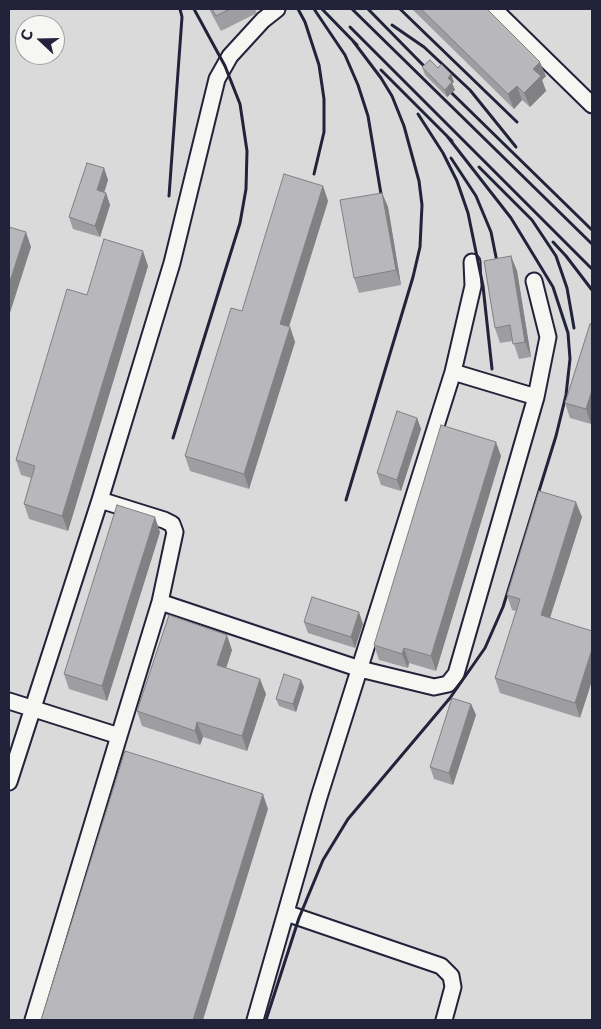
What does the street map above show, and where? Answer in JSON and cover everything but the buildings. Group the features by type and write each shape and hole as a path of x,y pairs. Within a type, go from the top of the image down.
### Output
{"lane":[{"path":"9,782 100,500 172,263 217,79 230,56 262,20 277,9"},
{"path":"494,9 592,105"},
{"path":"255,1020 320,797 453,372 473,286 472,262"},
{"path":"160,602 360,669 434,687 448,684 456,674 536,397 548,337 534,281"},
{"path":"453,372 536,397"},
{"path":"33,1020 160,602 175,532 172,524 164,520 100,500"},
{"path":"9,701 119,736"},
{"path":"286,913 442,966 452,976 453,988 444,1020"}],"shaded area":[{"path":"9,9 592,9 592,1020 9,1020"}],"railway":[{"path":"169,196 182,17 180,9"},
{"path":"173,438 240,223 246,189 247,151 240,104 225,66 194,9"},
{"path":"298,9 305,22 319,65 324,99 324,132 314,174"},
{"path":"314,9 345,55 358,85 368,116 383,206"},
{"path":"322,9 357,45"},
{"path":"352,9 592,244"},
{"path":"368,9 592,230"},
{"path":"400,9 517,122"},
{"path":"392,25 424,47 470,90 516,147"},
{"path":"350,27 592,269"},
{"path":"346,500 413,277 420,247 422,205 419,181 404,126 392,96 353,41"},
{"path":"381,70 452,141"},
{"path":"418,114 443,153 457,181 468,213 483,286 492,369"},
{"path":"266,1020 299,918 323,860 348,819 450,698 485,648 503,607 556,436 566,395 570,359 568,333 553,287 511,218 447,136"},
{"path":"451,158 476,196 491,232 499,272"},
{"path":"479,167 532,220 556,256 567,288 574,328"},
{"path":"553,242 592,290"}]}
